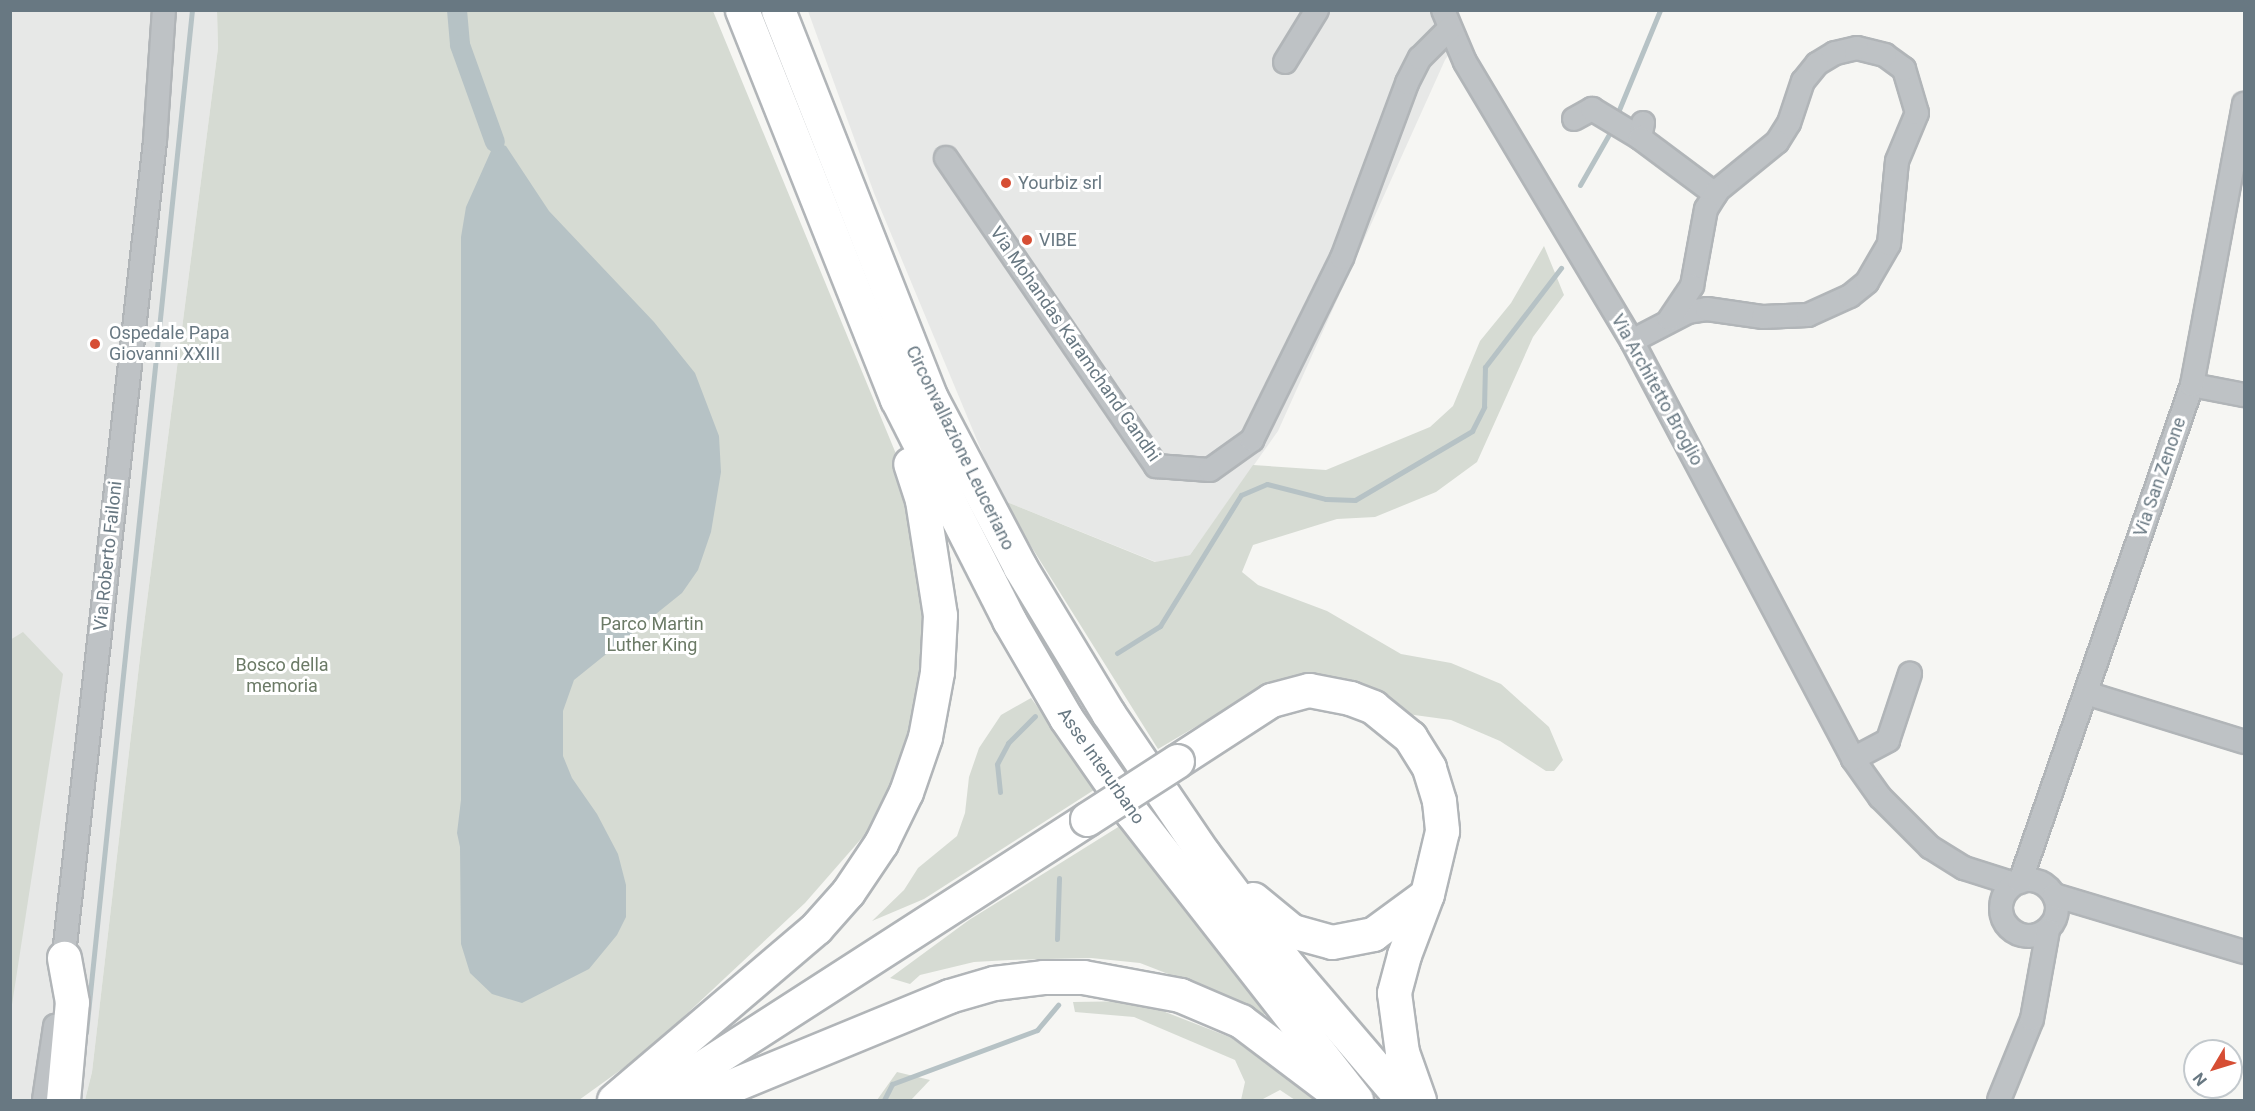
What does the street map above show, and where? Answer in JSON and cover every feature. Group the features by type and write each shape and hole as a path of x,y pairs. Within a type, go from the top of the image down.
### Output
{"highway":[{"name":"Circonvallazione Leuceriano","path":"777,10 888,297 936,408 1052,622 1204,854"},
{"name":"Circonvallazione Leuceriano","path":"744,15 897,399"},
{"path":"614,1101 816,928 848,892 868,862 906,792 925,737 937,672 940,615 922,500 897,428 897,399"},
{"name":"Asse Interurbano","path":"897,399 955,519 1066,718 1203,908 1356,1101"},
{"path":"651,1101 1250,712 1291,692 1326,691 1373,707 1410,737 1429,768 1439,801 1442,831 1427,894 1404,955 1394,993 1402,1052 1419,1101"},
{"path":"1204,854 1267,912 1310,939 1354,940 1373,934 1427,894"},
{"path":"1204,854 1290,968 1403,1101"},
{"path":"63,1101 72,1002 64,958"},
{"path":"697,1101 949,996 994,983 1043,977 1083,977 1180,995 1241,1021 1347,1101"}],"street":[{"name":"Via Roberto Failoni","path":"45,1101 64,958 155,141 164,10"},
{"path":"1285,62 1317,10"},
{"name":"Via Mohandas Karamchand Gandhi","path":"946,158 1156,466 1210,470 1252,440 1342,258 1407,83 1420,58 1446,19"},
{"name":"Via Architetto Broglio","path":"1446,19 1465,62 1632,341 1853,759 1902,821 1930,847 1964,868 2000,907"},
{"path":"1632,341 1670,319 1707,309 1763,316 1808,315 1850,296 1867,282 1889,244 1897,161 1917,113 1904,69 1885,55 1857,48 1835,53 1817,64 1803,81 1789,123 1776,142 1715,194 1699,234 1692,286 1670,319"},
{"name":"Via San Zenone","path":"2017,883 2037,840 2192,384 2244,104"},
{"path":"1574,119 1593,109 1628,126 1715,194"},
{"path":"2192,384 2244,395"},
{"path":"1853,759 1888,740 1910,674"},
{"path":"2086,693 2244,742"},
{"name":"Via San Zenone","path":"2037,840 2049,890"},
{"name":"Via Architetto Broglio","path":"1964,868 2017,883"},
{"path":"2102,912 2051,926 2030,937 2021,936 2006,925 2000,907 2007,890 2017,883 2032,880 2049,890 2102,912 2244,952"},
{"path":"1999,1101 2032,1019 2051,926 2057,913 2049,890"},
{"path":"2021,936 2038,991"}],"shaded area":[{"name":"Ospedale Papa Giovanni XXIII","path":"10,11 217,11 218,48 142,640 92,1072 85,1100 11,1100"},
{"path":"808,11 1459,11 1465,32 1445,60 1278,431 1190,555 1156,562 1002,500 874,193"},
{"path":"495,142 506,146 549,211 654,322 695,373 719,436 721,472 711,532 698,570 682,593 574,680 563,711 563,756 572,778 597,814 618,854 626,885 626,917 617,935 589,969 522,1003 492,994 470,973 461,944 460,847 457,833 461,800 461,237 466,207"}],"green space":[{"name":"Parco Martin Luther King","path":"217,11 713,11 906,478 921,565 924,656 901,771 868,831 805,903 647,1051 579,1100 85,1100 92,1072 142,640 218,48"},
{"path":"1544,246 1564,295 1533,337 1477,462 1436,492 1375,517 1337,519 1253,545 1242,572 1258,585 1327,611 1401,654 1451,663 1501,684 1549,727 1563,760 1554,771 1546,771 1500,741 1451,720 1253,693 1158,749 1002,500 1155,562 1190,555 1253,465 1326,470 1430,427 1453,406 1480,341 1511,303"},
{"path":"23,632 63,674 11,1011 10,640"},
{"path":"1031,698 1097,788 924,899 872,921 904,890 918,868 957,836 965,813 969,777 979,748 1001,715"},
{"path":"1123,824 1268,1013 1257,1017 1194,984 1140,963 1091,958 974,962 920,975 910,984 890,978 969,920"},
{"path":"1137,1001 1232,1038 1316,1100 1295,1100 1280,1090 1261,1100 1241,1100 1245,1082 1235,1060 1134,1017 1075,1012 1073,1002"},
{"path":"897,1072 930,1080 911,1100 877,1100"}],"waterway":[{"path":"86,1032 192,10"},
{"path":"457,10 460,45 495,142"},
{"path":"1616,117 1660,10"},
{"path":"1580,185 1612,129"},
{"path":"1117,653 1160,626 1241,495 1267,484 1326,499 1355,500 1472,431 1484,407 1485,367 1561,268"},
{"path":"1000,792 997,764 1008,743 1035,716"},
{"path":"1057,939 1059,878"},
{"path":"884,1100 892,1084 1037,1030 1058,1005"}],"place":[{"name":"Yourbiz srl","path":"1006,183"},
{"name":"VIBE","path":"1027,240"},
{"name":"Ospedale Papa Giovanni XXIII","path":"95,344"}],"park label":[{"name":"Bosco della memoria","path":"282,676"}]}
